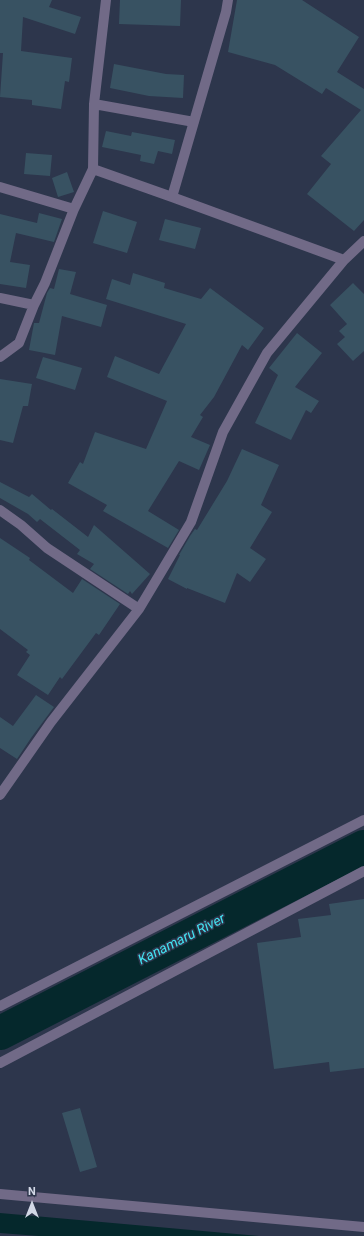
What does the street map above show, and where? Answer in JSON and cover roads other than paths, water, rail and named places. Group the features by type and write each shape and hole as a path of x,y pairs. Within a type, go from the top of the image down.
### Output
{"street":[{"path":"0,357 19,343 74,209 93,170 94,104 106,0"},
{"path":"172,197 226,12 228,0"},
{"path":"94,104 194,122"},
{"path":"93,170 172,197 344,260"},
{"path":"0,187 74,209"},
{"path":"0,795 51,722 139,609 191,522 223,432 267,352 344,260 364,241"},
{"path":"0,298 34,304"},
{"path":"0,510 21,525 47,548 139,609"},
{"path":"0,1006 364,820"},
{"path":"0,1063 364,872"},
{"path":"0,1194 364,1227"}],"waterway":[{"name":"Kanamaru River","path":"0,1033 364,847"}]}
